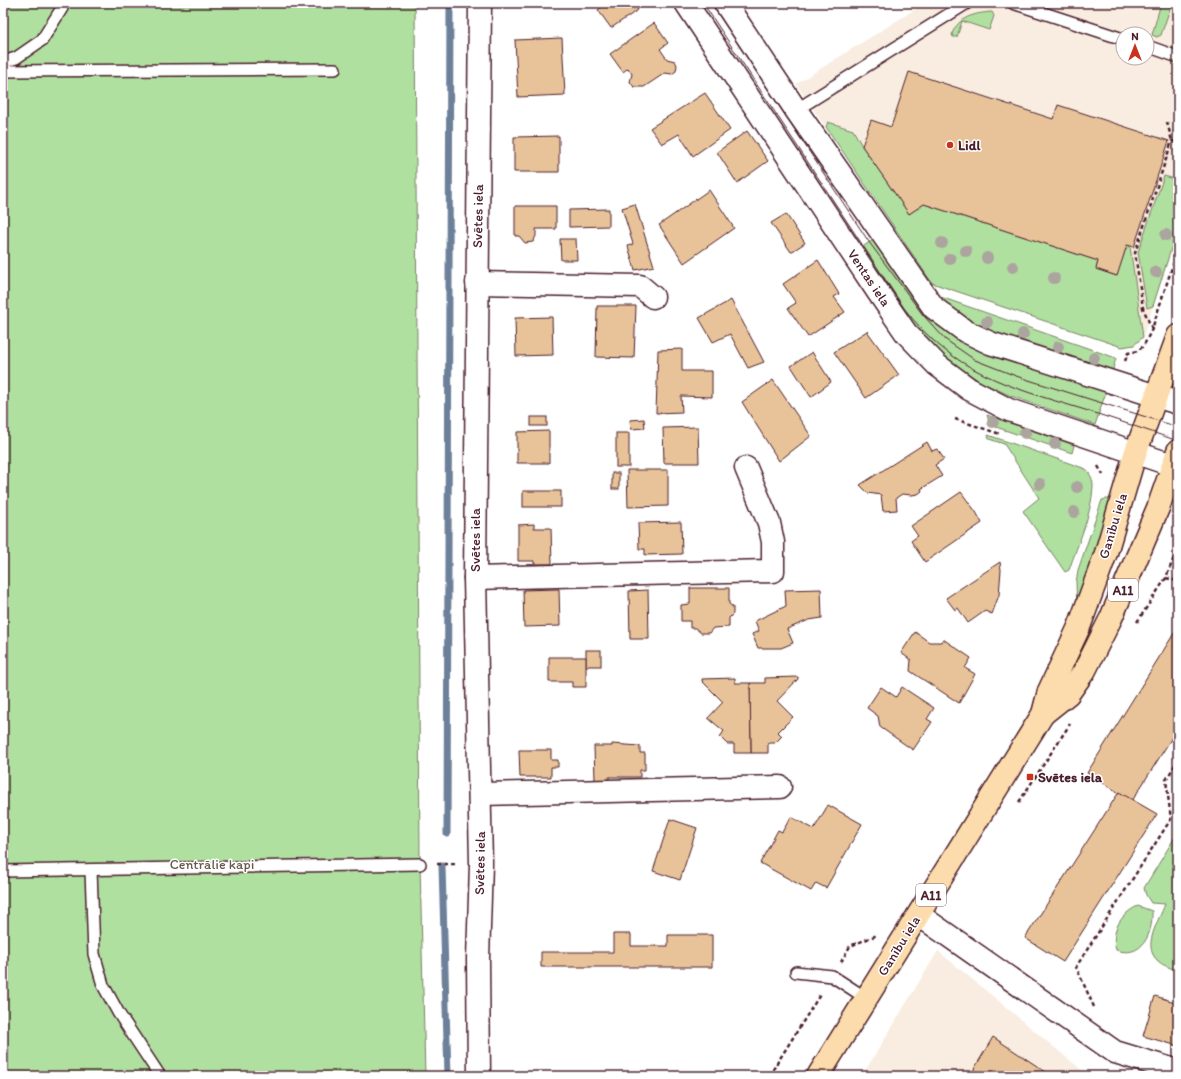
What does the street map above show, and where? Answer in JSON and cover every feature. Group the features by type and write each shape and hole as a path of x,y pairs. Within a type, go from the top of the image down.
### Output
{"highway":[{"name":"Ganību iela","path":"818,1076 1043,714 1049,691 1079,627 1106,553 1135,454 1178,336"},
{"name":"Ganību iela","path":"1043,714 1068,694 1085,670 1111,618 1158,508 1176,461"}],"street":[{"name":"Svētes iela","path":"479,1076 478,959 481,864 475,578 480,3"},
{"name":"Ventas iela","path":"686,3 906,333 937,365 969,389 1009,410 1135,454 1176,461"},
{"path":"725,3 796,110 934,308 965,331 990,343 1178,403"},
{"path":"477,282 640,286 653,296"},
{"path":"475,578 773,571 772,542 769,523 746,468"},
{"path":"480,794 780,787"},
{"path":"919,915 1115,1052 1178,1072"}],"lane":[{"path":"3,62 16,58 42,40 62,8 63,3"},
{"path":"796,110 967,3"},
{"path":"1013,3 1115,35"},
{"path":"1155,49 1178,57"},
{"path":"3,71 335,69"},
{"path":"3,871 420,864"},
{"path":"91,870 94,954 103,986 119,1014 160,1076"},
{"path":"796,972 832,976 866,998"}],"path":[{"path":"1152,329 1143,308 1135,252 1172,141 1167,122"},
{"path":"1172,141 1178,143"},
{"path":"1128,353 1138,351 1144,345 1152,329 1178,249"},
{"path":"954,419 1005,436"},
{"path":"1092,463 1099,467 1105,479"},
{"path":"1136,624 1166,578 1178,547"},
{"path":"1166,578 1178,581"},
{"path":"1018,802 1070,723"},
{"path":"1095,1010 1076,967 1171,819 1166,780 1178,760"},
{"path":"420,864 481,864"},
{"path":"838,967 850,946 879,934"},
{"path":"769,1076 823,989"}],"shaded area":[{"path":"925,3 1178,3 1178,231 1143,337 1134,345 1122,347 932,283 796,84"},
{"path":"938,951 1089,1076 862,1076"}],"green space":[{"name":"Centrālie kapi","path":"3,3 415,3 420,864 425,1076 3,1076"},
{"path":"1161,3 1172,3 1161,35 1157,37 1155,36 1155,26"},
{"path":"992,12 994,16 989,30 962,21 957,37 953,37 952,34 955,28 958,24 963,20 979,13"},
{"path":"828,122 853,130 862,146 909,214 924,204 1098,261 1096,269 1116,276 1127,245 1130,246 1143,337 1134,345 1122,347 932,283 826,127"},
{"path":"1178,171 1178,227 1153,306 1147,308 1138,252 1164,176 1175,179"},
{"path":"873,240 924,310 946,332 998,357 1106,392 1095,425 1011,396 983,383 938,355 917,333 859,249"},
{"path":"932,294 1116,358 1112,373 992,333 971,324"},
{"path":"987,415 1074,445 1072,453 990,425"},
{"path":"988,435 1086,469 1090,475 1093,486 1090,507 1069,570 1065,572 1023,511 1039,498 1004,444 989,439"},
{"path":"1111,499 1077,610 1076,583 1078,570 1102,500"},
{"path":"1178,832 1178,971 1160,963 1153,955 1151,941 1165,904 1151,903 1144,888"},
{"path":"1138,906 1152,911 1152,920 1148,936 1139,948 1133,951 1125,952 1116,950 1115,937 1118,924 1127,913"}],"building":[{"path":"606,3 634,3 638,10 611,28 598,10"},
{"path":"654,23 668,43 660,49 667,59 675,61 677,65 676,71 672,74 665,73 644,87 634,87 630,82 632,74 628,68 623,72 610,54"},
{"path":"562,38 565,95 518,97 515,40"},
{"path":"909,72 1053,119 1058,105 1169,141 1134,247 1127,245 1117,276 1096,269 1098,261 924,204 909,214 862,146 871,120 891,127"},
{"path":"705,93 730,130 693,156 679,134 662,144 650,128"},
{"path":"747,131 768,161 737,183 717,152"},
{"path":"559,136 559,172 514,172 514,137"},
{"path":"709,190 734,228 684,263 659,225"},
{"path":"635,204 654,266 635,270 628,246 633,244 622,208"},
{"path":"515,206 556,206 556,229 536,229 536,236 533,242 525,243 519,236 515,236"},
{"path":"609,209 609,226 569,227 569,210"},
{"path":"786,214 805,243 791,252 771,223"},
{"path":"560,239 576,239 577,260 561,260"},
{"path":"818,260 839,294 834,297 845,312 808,337 788,308 796,303 783,284"},
{"path":"731,300 764,362 748,368 730,334 713,342 699,318"},
{"path":"597,306 636,306 634,358 596,357"},
{"path":"552,317 553,355 516,356 515,318"},
{"path":"867,331 899,375 866,398 834,352"},
{"path":"682,349 682,371 712,371 712,397 681,396 682,412 656,413 658,350"},
{"path":"812,352 831,382 811,397 791,366"},
{"path":"773,380 811,436 779,461 742,402"},
{"path":"531,417 547,417 547,426 531,426"},
{"path":"644,419 645,428 631,429 630,420"},
{"path":"698,427 699,463 664,463 663,428"},
{"path":"549,431 549,463 517,463 517,432"},
{"path":"616,433 629,433 629,467 616,467"},
{"path":"927,442 932,451 937,449 944,459 935,465 942,476 921,489 922,491 918,494 902,494 896,498 897,510 883,511 881,495 868,493 860,485"},
{"path":"627,470 668,470 668,506 628,507"},
{"path":"612,473 619,473 619,489 612,489"},
{"path":"523,491 561,491 561,507 523,507"},
{"path":"961,492 976,512 982,523 925,562 911,541 918,536 911,526"},
{"path":"681,522 682,554 645,555 645,549 639,549 638,523"},
{"path":"534,524 534,528 551,528 552,564 534,564 534,561 518,561 518,525"},
{"path":"1000,562 1001,570 999,595 992,614 985,611 968,623 958,608 955,610 946,598"},
{"path":"690,588 729,588 729,604 733,607 733,614 729,618 729,627 713,628 709,633 701,633 695,628 690,628 690,621 681,621 681,605 690,604"},
{"path":"559,589 560,626 524,627 523,590"},
{"path":"821,589 822,618 809,620 787,629 793,643 781,648 758,648 752,634 759,631 755,621 786,606 785,590"},
{"path":"648,590 649,639 630,639 629,591"},
{"path":"1178,627 1178,728 1132,801 1087,773"},
{"path":"915,632 929,642 941,642 943,639 971,658 965,668 975,674 959,703 910,671 911,660 901,653"},
{"path":"586,650 601,650 601,666 586,666"},
{"path":"549,657 586,657 586,687 572,687 572,682 549,682"},
{"path":"798,677 798,679 777,701 793,717 778,732 782,736 775,743 768,743 768,753 751,753 750,683 765,683 765,678"},
{"path":"735,678 735,683 750,683 751,753 734,753 734,744 727,744 720,737 724,731 708,718 723,702 702,681 702,679"},
{"path":"881,687 896,697 902,687 934,708 927,719 932,722 913,750 880,727 878,716 867,708"},
{"path":"612,744 640,746 640,753 645,753 645,770 640,770 640,777 609,777 609,780 595,780 594,746 612,746"},
{"path":"519,750 551,750 551,760 558,760 558,767 551,767 551,777 520,777"},
{"path":"1119,792 1157,814 1063,962 1025,938"},
{"path":"828,805 862,824 826,888 816,883 811,891 760,863 778,830 782,832 791,817 814,829"},
{"path":"670,819 697,828 680,880 653,871"},
{"path":"613,934 631,934 631,946 668,946 668,935 712,935 712,967 541,967 541,952 613,952"},
{"path":"1155,996 1178,1003 1178,1046 1143,1036"},
{"path":"993,1037 1052,1076 970,1076"}],"waterway":[{"path":"447,834 450,3"},
{"path":"442,866 448,1076"}],"tram line":[{"path":"703,3 904,308 922,330 942,348 962,362 1006,384 1178,441"},
{"path":"711,3 869,242 923,315 946,340 975,360 1016,376 1178,427"}],"place":[{"name":"Lidl","path":"950,145"},
{"name":"Svētes iela","path":"1030,777"}]}
